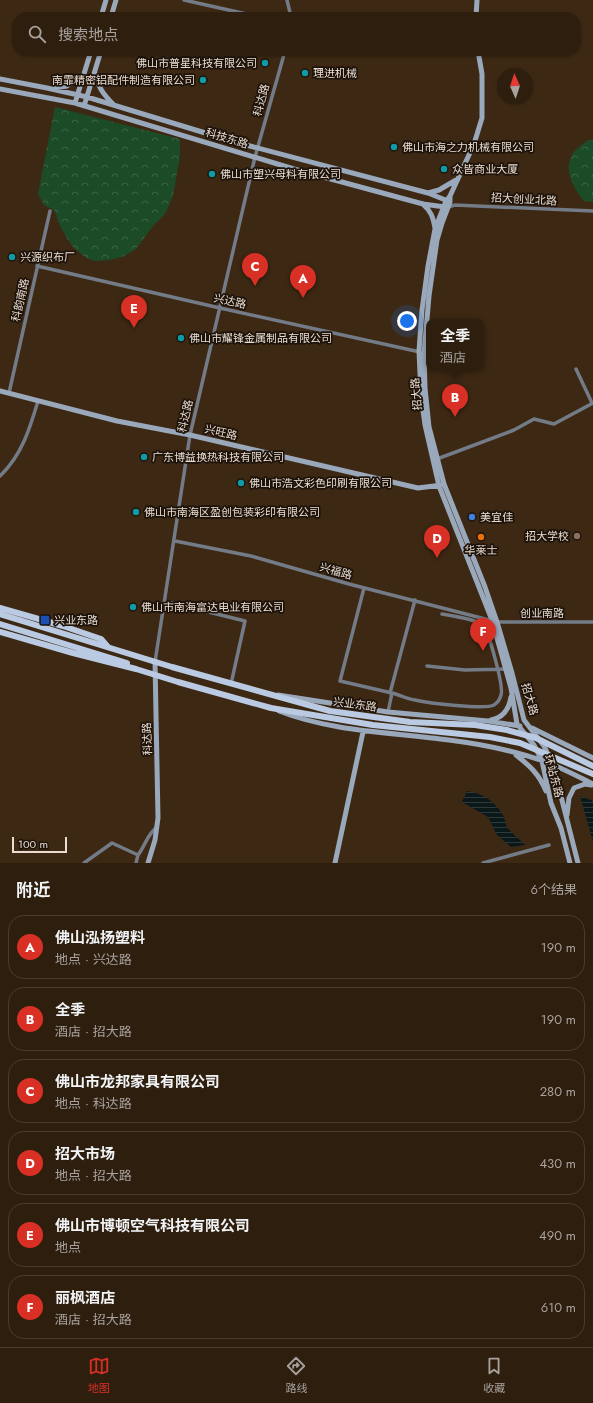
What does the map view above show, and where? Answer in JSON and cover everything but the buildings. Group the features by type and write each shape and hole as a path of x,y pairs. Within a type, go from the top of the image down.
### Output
{"main road":[{"path":"102,12 106,0"},
{"path":"112,12 116,0"},
{"path":"476,12 477,0"},
{"path":"75,103 89,56"},
{"path":"84,106 100,56"},
{"name":"招大路","path":"441,485 428,420 421,352 437,240 457,179 474,144 482,118 482,74 479,56"},
{"path":"95,71 100,89 113,104"},
{"path":"47,88 67,86 84,74"},
{"path":"0,79 47,88 113,104 258,149 428,193 449,203"},
{"name":"科技东路","path":"0,89 75,103 255,157 423,204 449,203"},
{"path":"428,193 438,190 457,179"},
{"name":"招大路","path":"449,203 435,229 428,266 421,352 421,396 425,425 441,485 495,621 524,720 530,727"},
{"path":"423,204 433,217 435,229"},
{"name":"兴旺路","path":"0,391 117,421 190,435 418,488 441,485"},
{"path":"0,608 63,626 101,639 108,647"},
{"name":"兴业东路","path":"0,614 155,662 330,711 410,722 476,725 507,730 536,738 593,766"},
{"path":"0,624 134,665 136,669"},
{"path":"0,632 271,708 300,719 363,732 448,740 513,752 553,765 593,785"},
{"name":"科达路","path":"148,863 155,840 159,800 155,662"},
{"path":"178,682 174,676 176,670 180,669"},
{"name":"招大路","path":"508,669 511,688"},
{"path":"488,721 503,715 508,708 511,698 511,688"},
{"name":"环站东路","path":"511,688 518,725 534,745 542,761 551,803 570,863"},
{"path":"258,692 388,712 488,721 530,727 593,758"},
{"path":"271,708 373,725 490,737 520,743 593,774"},
{"name":"环站东路","path":"530,727 544,746 553,765 578,863"},
{"path":"336,863 363,732"},
{"path":"513,752 531,767 543,784 551,803"},
{"path":"566,820 569,798 574,788 585,784 593,785"},
{"path":"554,810 556,806 561,806 564,808"},
{"name":"环站东路","path":"574,850 582,863"},
{"name":"环站东路","path":"566,863 567,851"}],"street":[{"path":"184,0 238,12"},
{"path":"287,0 289,12"},
{"name":"科达路","path":"155,662 190,435 255,157 283,56"},
{"name":"招大创业北路","path":"449,203 593,211"},
{"name":"科韵南路","path":"9,393 50,211"},
{"name":"兴达路","path":"37,266 421,352"},
{"path":"437,459 514,430 534,419 554,424 592,403 576,369"},
{"path":"0,476 21,449 28,434 38,401"},
{"name":"兴福路","path":"175,540 251,556 364,588 495,621"},
{"path":"364,588 340,681 426,702 481,707 489,707 494,705 502,694 498,670 488,634 483,625 476,621 442,614"},
{"path":"388,712 391,693 415,600"},
{"path":"172,603 245,621 231,684"},
{"name":"创业南路","path":"495,621 593,622"},
{"path":"428,666 465,670 508,669"},
{"path":"136,863 138,855 144,847 151,832 156,828"},
{"path":"84,863 112,843 138,855"},
{"path":"483,863 549,845"}],"green space":[{"path":"55,107 180,139 180,156 173,196 165,214 152,227 136,249 122,257 95,261 86,258 73,247 60,226 54,210 44,205 38,194"},
{"path":"588,140 593,140 593,202 584,201 573,185 569,173 570,161 573,153"}],"shaded area":[{"path":"467,791 488,798 500,810 507,827 525,845 511,847 497,835 488,817 462,802"},
{"path":"580,796 593,802 593,842"}],"place":[{"name":"佛山市普星科技有限公司","path":"265,63"},
{"name":"理进机械","path":"305,73"},
{"name":"南霏精密铝配件制造有限公司","path":"203,80"},
{"name":"佛山市海之力机械有限公司","path":"394,147"},
{"name":"众皆商业大厦","path":"444,169"},
{"name":"佛山市塑兴母料有限公司","path":"212,174"},
{"name":"兴源织布厂","path":"12,257"},
{"name":"佛山市龙邦家具有限公司","path":"255,286"},
{"name":"佛山泓扬塑料","path":"303,298"},
{"name":"佛山市博顿空气科技有限公司","path":"134,328"},
{"name":"佛山市耀锋金属制品有限公司","path":"181,338"},
{"name":"全季","path":"455,417"},
{"name":"广东博益换热科技有限公司","path":"144,457"},
{"name":"佛山市浩文彩色印刷有限公司","path":"241,483"},
{"name":"佛山市南海区盈创包装彩印有限公司","path":"136,512"},
{"name":"美宜佳","path":"472,517"},
{"name":"招大学校","path":"577,536"},
{"name":"华莱士","path":"481,537"},
{"name":"招大市场","path":"437,558"},
{"name":"佛山市南海富达电业有限公司","path":"133,607"},
{"name":"兴业东路","path":"45,620"},
{"name":"丽枫酒店","path":"483,651"}]}
